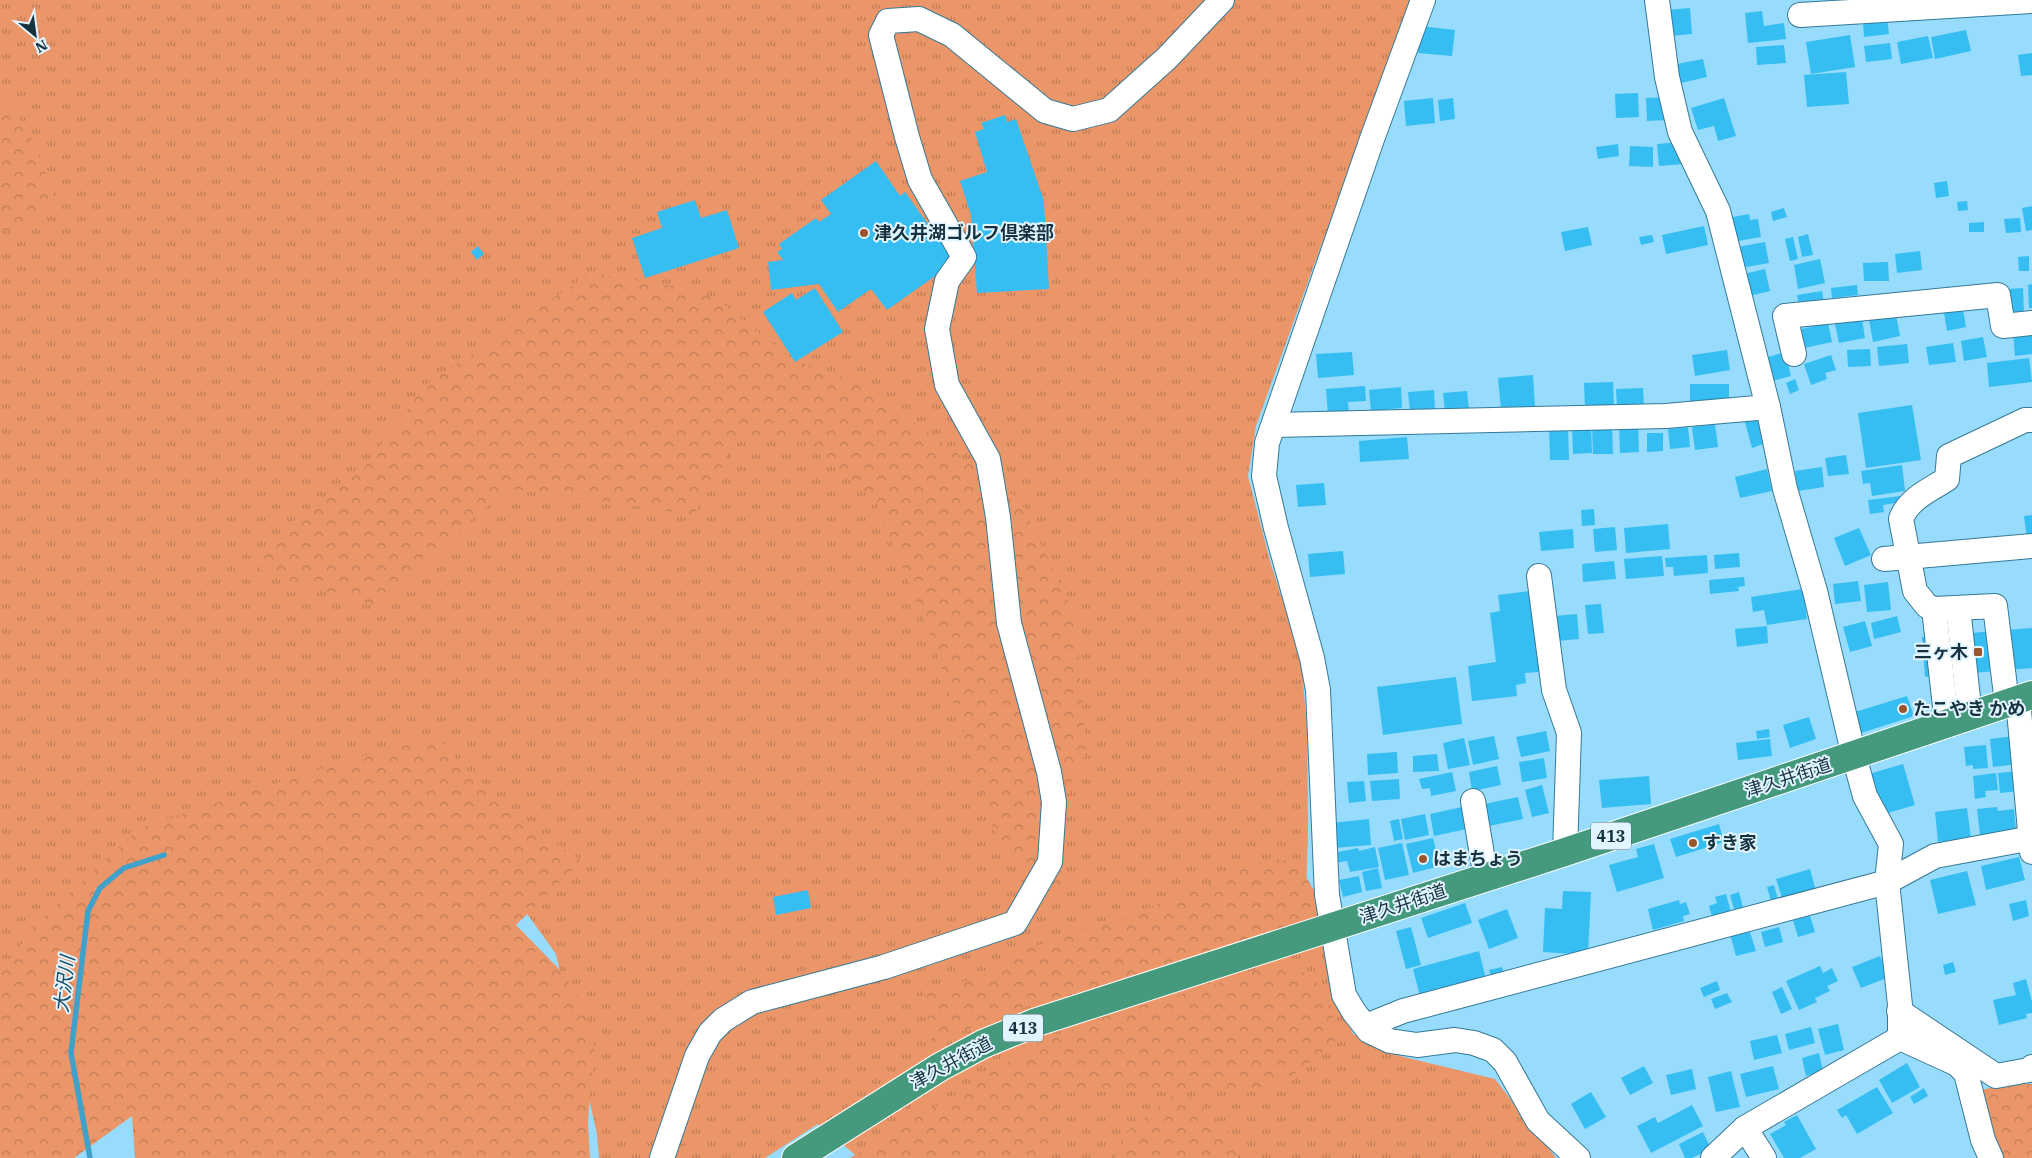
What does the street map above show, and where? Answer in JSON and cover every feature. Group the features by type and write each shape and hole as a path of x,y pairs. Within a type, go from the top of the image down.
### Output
{"highway":[{"name":"津久井街道","path":"796,1158 911,1085 983,1044 1037,1022 1486,878 1854,756 2019,699"}],"street":[{"path":"662,1158 697,1056 710,1033 723,1020 752,1002 884,967 1015,922 1050,862 1054,802 1049,772 1009,623 998,517 988,460 947,385 937,329 947,281 964,257 920,180 907,138 881,35 888,21 919,19 952,35 1045,111 1073,119 1109,110 1167,58 1222,0"},
{"path":"1423,0 1372,139 1267,444 1264,476 1276,528 1312,658 1318,690 1326,896 1344,995 1369,1031 1390,1041 1417,1045 1455,1040 1474,1043 1493,1050 1505,1062 1538,1121 1578,1158"},
{"path":"1657,0 1667,77 1680,132 1718,211 1768,407 1786,489 1816,591 1854,756 1865,796 1891,844 1887,882 1900,1038"},
{"path":"1800,15 2032,1"},
{"path":"1794,354 1785,316 1998,295 2004,326 2032,323"},
{"path":"1274,425 1666,416 1768,407"},
{"path":"1366,1026 1403,1011 1887,882 1934,856 2031,843 2019,699 1995,606 1934,609 1927,606 1916,590 1901,520 1904,511 1918,497 1947,479 1948,456 2025,420 2032,420"},
{"path":"1884,560 2032,546"},
{"path":"1539,576 1554,690 1569,732 1565,852"},
{"path":"1958,608 1958,720"},
{"path":"1934,609 1958,720"},
{"path":"1474,801 1486,878"},
{"path":"1899,1011 1996,1076 2029,1070 2032,1067"},
{"path":"1712,1158 1745,1128 1900,1038"},
{"path":"1900,1038 1957,1064 1966,1074 1974,1099 1980,1132 1991,1158"},
{"path":"1745,1128 1764,1158"}],"green space":[{"path":"0,0 1414,0 1318,254 1256,426 1248,476 1270,561 1301,658 1307,730 1308,831 1306,897 1353,1034 1400,1056 1495,1079 1556,1158 859,1158 818,1124 765,1158 599,1158 597,1134 556,954 469,833 0,1071"},
{"path":"0,94 18,115 37,150 53,194 20,238 0,228"},
{"path":"590,273 679,287 716,298 793,360 862,384 1020,500 1075,616 1086,751 1065,800 1060,886 1006,851 993,829 980,783 932,640 875,500 810,443 741,435 694,515 515,489 479,512 424,570 380,607 263,573 253,558 291,523 363,470 424,386"},
{"path":"436,735 491,799 582,861 516,925 561,971 583,1004 594,1046 588,1122 590,1158 135,1158 132,1116 74,1158 0,1158 0,976 32,928 140,828 323,768"},
{"path":"1269,858 1297,862 1329,915 1155,973 1042,1001 932,1043 924,992 982,977 1023,950 1139,912"},
{"path":"1281,962 1314,977 1342,1035 1303,1068 1274,1087 1059,1093 1044,1158 850,1158 1038,1044 1106,1016 1214,985"},
{"path":"2008,1083 2032,1084 2032,1158 1998,1158 1975,1092"},
{"path":"1172,1096 1195,1098 1229,1132 1238,1158 1115,1158 1124,1134"}],"building":[{"path":"1690,8 1692,34 1670,36 1668,10"},
{"path":"1762,11 1764,26 1784,23 1786,39 1748,43 1745,13"},
{"path":"1887,18 1889,34 1864,37 1863,22"},
{"path":"1421,26 1455,30 1452,56 1418,53"},
{"path":"1966,30 1971,51 1935,59 1931,37"},
{"path":"1850,35 1855,67 1811,74 1806,42"},
{"path":"1928,36 1933,58 1901,64 1897,42"},
{"path":"1890,43 1892,59 1866,62 1864,46"},
{"path":"1784,45 1786,63 1757,65 1756,47"},
{"path":"2032,53 2032,75 2021,76 2018,55"},
{"path":"1703,59 1707,77 1681,83 1677,64"},
{"path":"1846,72 1849,104 1807,107 1804,75"},
{"path":"1638,93 1639,117 1616,118 1615,94"},
{"path":"1667,97 1668,120 1647,121 1646,98"},
{"path":"1433,98 1435,123 1406,126 1404,101"},
{"path":"1453,98 1455,119 1440,121 1438,100"},
{"path":"1724,98 1736,136 1718,141 1714,126 1698,130 1691,108"},
{"path":"1005,115 1007,122 1016,119 1044,201 1049,289 977,293 971,215 960,181 987,172 975,132 984,129 981,123"},
{"path":"1681,142 1683,164 1659,166 1657,144"},
{"path":"1618,144 1619,156 1598,159 1596,147"},
{"path":"1630,146 1653,147 1653,167 1629,166"},
{"name":"津久井湖ゴルフ倶楽部","path":"876,161 900,196 905,192 955,262 887,310 871,289 838,312 819,284 771,290 768,262 783,260 777,252 782,249 779,244 816,218 819,222 831,214 821,200"},
{"path":"1947,181 1949,196 1936,198 1934,183"},
{"path":"695,200 701,218 727,210 739,248 645,278 632,238 662,228 657,212"},
{"path":"1967,201 1968,210 1958,211 1957,202"},
{"path":"2032,206 2032,230 2026,231 2022,208"},
{"path":"1784,208 1787,217 1773,221 1771,212"},
{"path":"1749,214 1750,220 1758,219 1761,237 1732,242 1728,218"},
{"path":"2020,218 2021,232 2006,233 2004,219"},
{"path":"1984,222 1984,232 1969,232 1969,223"},
{"path":"1704,226 1708,245 1666,254 1662,235"},
{"path":"1588,227 1592,245 1565,251 1561,232"},
{"path":"1808,234 1813,255 1802,257 1798,237"},
{"path":"1652,235 1654,242 1641,245 1639,237"},
{"path":"1793,237 1798,259 1790,261 1785,239"},
{"path":"1765,242 1769,263 1741,268 1738,247"},
{"path":"478,246 484,254 477,260 471,252"},
{"path":"1920,251 1922,270 1897,273 1895,254"},
{"path":"2029,256 2029,271 2019,271 2018,257"},
{"path":"1820,259 1825,283 1798,289 1794,265"},
{"path":"1888,262 1889,281 1864,281 1863,263"},
{"path":"1765,269 1770,291 1749,296 1744,274"},
{"path":"2032,284 2032,308 2029,308 2028,285"},
{"path":"1857,285 1858,295 1832,298 1831,288"},
{"path":"815,288 843,332 795,362 763,312 792,293 796,300"},
{"path":"2023,288 2024,314 2009,315 2008,289"},
{"path":"1822,291 1825,309 1800,313 1797,295"},
{"path":"1963,309 1966,327 1947,331 1944,313"},
{"path":"1896,315 1900,336 1873,342 1869,320"},
{"path":"1862,319 1865,338 1839,343 1835,324"},
{"path":"1828,323 1832,342 1804,348 1801,329"},
{"path":"2032,330 2032,354 2015,356 2013,332"},
{"path":"1983,337 1987,357 1964,361 1961,341"},
{"path":"1953,343 1956,362 1929,365 1926,347"},
{"path":"1907,344 1909,363 1879,366 1877,347"},
{"path":"1870,349 1871,366 1848,367 1847,350"},
{"path":"1727,350 1730,370 1695,376 1692,355"},
{"path":"1352,352 1354,375 1318,378 1316,354"},
{"path":"1785,352 1791,376 1769,382 1762,359"},
{"path":"1831,355 1836,370 1825,373 1827,379 1811,385 1804,364"},
{"path":"2029,358 2032,382 1989,387 1987,363"},
{"path":"1533,375 1535,407 1501,410 1498,378"},
{"path":"1795,379 1799,390 1790,394 1786,383"},
{"path":"1613,382 1614,406 1585,407 1584,383"},
{"path":"1690,384 1729,384 1729,404 1690,404"},
{"path":"1365,386 1366,401 1348,402 1349,413 1328,415 1326,389"},
{"path":"1401,387 1402,408 1371,411 1369,390"},
{"path":"1643,388 1644,406 1617,407 1616,389"},
{"path":"1434,390 1435,409 1410,411 1408,392"},
{"path":"1467,391 1469,409 1445,411 1443,393"},
{"path":"1912,405 1921,460 1866,468 1858,413"},
{"path":"1756,411 1766,443 1752,448 1743,415"},
{"path":"1638,423 1639,452 1620,453 1619,424"},
{"path":"1612,424 1613,454 1593,454 1592,425"},
{"path":"1715,424 1718,447 1695,450 1692,427"},
{"path":"1568,426 1569,460 1550,460 1549,427"},
{"path":"1591,426 1592,453 1573,454 1572,427"},
{"path":"1688,427 1690,447 1670,449 1668,429"},
{"path":"1647,433 1663,433 1663,451 1647,452"},
{"path":"1407,437 1409,459 1360,462 1359,441"},
{"path":"1846,455 1849,474 1828,476 1825,458"},
{"path":"1902,465 1905,491 1872,496 1870,483 1863,484 1861,471"},
{"path":"1822,467 1824,487 1798,491 1795,471"},
{"path":"1767,469 1772,491 1740,498 1735,477"},
{"path":"1324,483 1326,505 1298,507 1296,485"},
{"path":"1901,496 1902,502 1883,505 1884,512 1870,514 1868,500"},
{"path":"1594,509 1595,525 1582,526 1581,510"},
{"path":"2032,515 2032,538 2027,539 2024,516"},
{"path":"1668,524 1670,549 1626,553 1624,528"},
{"path":"1615,527 1617,550 1595,552 1593,529"},
{"path":"1859,528 1871,555 1845,566 1834,538"},
{"path":"1573,529 1574,548 1541,551 1539,532"},
{"path":"1343,551 1345,574 1310,577 1308,554"},
{"path":"1739,553 1740,567 1715,569 1714,555"},
{"path":"1707,555 1708,573 1674,576 1673,567 1666,567 1665,558"},
{"path":"1662,556 1664,576 1626,579 1624,559"},
{"path":"1614,561 1616,579 1583,582 1582,564"},
{"path":"1744,577 1745,586 1738,587 1739,591 1710,594 1709,580"},
{"path":"1858,581 1861,601 1835,604 1833,584"},
{"path":"1888,582 1891,610 1867,612 1864,585"},
{"path":"1803,589 1807,619 1767,625 1764,610 1753,612 1751,597"},
{"path":"1529,591 1539,672 1525,673 1526,683 1516,685 1517,696 1472,701 1468,666 1496,662 1490,613 1500,611 1498,595"},
{"path":"1601,604 1604,633 1588,634 1585,605"},
{"path":"1577,614 1579,639 1557,641 1555,616"},
{"path":"1897,616 1901,632 1874,639 1871,623"},
{"path":"1865,621 1872,646 1850,652 1843,627"},
{"path":"1767,626 1768,643 1737,647 1735,629"},
{"name":"三ヶ木","path":"2032,628 2032,668 1925,677 1922,637"},
{"path":"1456,677 1462,724 1383,735 1377,687"},
{"path":"1907,696 1914,716 1861,733 1855,712"},
{"path":"1809,717 1816,739 1790,748 1783,725"},
{"path":"1769,729 1770,737 1757,739 1756,731"},
{"path":"1546,731 1550,751 1521,757 1516,737"},
{"path":"1494,736 1499,759 1473,765 1468,741"},
{"path":"2015,736 2018,764 1993,767 1990,739"},
{"path":"1464,738 1470,765 1448,769 1443,743"},
{"path":"1770,739 1772,756 1738,760 1736,743"},
{"path":"1986,745 1988,768 1973,769 1973,765 1966,766 1964,747"},
{"path":"1397,752 1398,773 1368,775 1367,754"},
{"path":"1437,754 1439,771 1413,772 1413,756"},
{"path":"1544,758 1547,778 1522,782 1519,762"},
{"path":"1903,764 1915,805 1881,815 1869,774"},
{"path":"1497,766 1501,785 1472,791 1469,772"},
{"path":"2017,771 2019,791 2000,793 1998,773"},
{"path":"1452,772 1456,791 1431,796 1430,788 1422,789 1419,779"},
{"path":"1996,773 1998,790 1985,791 1986,797 1975,799 1973,776"},
{"path":"1649,776 1651,804 1602,808 1599,780"},
{"path":"1399,779 1400,799 1372,801 1370,781"},
{"path":"1364,781 1366,801 1349,803 1347,782"},
{"path":"1542,785 1549,813 1532,817 1525,790"},
{"path":"1518,797 1523,819 1489,826 1484,804"},
{"path":"1462,807 1467,829 1434,836 1430,814"},
{"path":"1997,807 1998,811 2014,809 2016,831 1980,835 1977,809"},
{"path":"1967,808 1971,838 1938,842 1935,812"},
{"path":"1425,814 1429,835 1405,840 1401,819"},
{"path":"1369,819 1371,845 1334,848 1332,823"},
{"path":"1399,819 1403,839 1394,841 1390,821"},
{"path":"1719,824 1724,842 1676,857 1670,839"},
{"path":"1433,838 1440,866 1413,873 1406,844"},
{"path":"1402,843 1409,875 1385,880 1378,848"},
{"path":"1654,844 1664,878 1617,892 1609,865 1638,857 1636,849"},
{"path":"1375,847 1379,867 1350,872 1347,861 1335,863 1333,853 1358,848 1359,851"},
{"path":"2019,857 2025,880 1986,890 1981,866"},
{"path":"1378,868 1382,888 1366,891 1362,872"},
{"path":"1810,869 1816,891 1783,901 1776,879"},
{"path":"1967,871 1976,905 1938,914 1930,880"},
{"path":"1359,876 1362,892 1343,897 1339,880"},
{"path":"1774,885 1778,899 1771,901 1767,887"},
{"path":"808,890 811,908 776,915 773,897"},
{"path":"1563,891 1591,892 1588,955 1543,952 1545,908 1562,909"},
{"path":"1739,892 1744,911 1735,913 1730,895"},
{"path":"1726,894 1732,915 1713,920 1709,906 1717,903 1715,897"},
{"path":"1679,900 1680,904 1686,902 1690,914 1683,916 1684,921 1653,930 1648,909"},
{"path":"2026,900 2029,916 2013,921 2009,904"},
{"path":"1465,903 1472,923 1428,938 1421,918"},
{"path":"1507,909 1518,938 1489,949 1478,920"},
{"path":"1810,916 1815,932 1798,937 1793,920"},
{"path":"1411,927 1421,965 1406,969 1396,931"},
{"path":"1779,927 1783,942 1765,947 1761,932"},
{"path":"1749,929 1756,951 1736,956 1730,934"},
{"path":"1479,951 1486,979 1420,996 1413,969"},
{"path":"1880,956 1889,977 1861,988 1852,967"},
{"path":"1953,962 1956,972 1945,975 1943,965"},
{"path":"1820,966 1823,973 1832,968 1838,981 1827,986 1830,991 1815,998 1817,1002 1799,1010 1786,981"},
{"path":"1502,967 1504,976 1492,979 1489,970"},
{"path":"2026,979 2032,1002 2032,1013 2026,1014 2027,1018 1999,1025 1993,1000 2016,995 2013,983"},
{"path":"1717,981 1720,990 1704,997 1700,988"},
{"path":"1782,987 1792,1009 1781,1014 1772,992"},
{"path":"1727,993 1732,1002 1715,1009 1711,999"},
{"path":"1838,1024 1844,1050 1825,1055 1818,1029"},
{"path":"1811,1027 1815,1043 1789,1050 1785,1034"},
{"path":"1777,1035 1782,1053 1754,1060 1750,1041"},
{"path":"1819,1053 1823,1071 1806,1076 1802,1058"},
{"path":"1907,1063 1920,1087 1892,1103 1879,1080"},
{"path":"1644,1066 1653,1083 1630,1095 1621,1078"},
{"path":"1773,1066 1779,1089 1746,1097 1740,1074"},
{"path":"1692,1069 1696,1089 1671,1095 1666,1075"},
{"path":"1731,1071 1740,1107 1716,1112 1708,1077"},
{"path":"1877,1087 1893,1113 1857,1134 1846,1115 1842,1118 1837,1110"},
{"path":"1924,1088 1928,1096 1914,1104 1910,1097"},
{"path":"1591,1092 1606,1117 1585,1129 1571,1104"},
{"path":"1692,1105 1703,1126 1651,1153 1637,1126 1655,1117 1658,1123"},
{"path":"1797,1115 1816,1149 1800,1158 1784,1158 1770,1134 1786,1125 1784,1122"},
{"path":"1703,1132 1711,1149 1692,1158 1685,1158 1679,1144"}],"waterway":[{"name":"大沢川","path":"90,1158 71,1053 88,911 100,888 124,868 164,855"}],"place":[{"name":"津久井湖ゴルフ倶楽部","path":"864,233"},
{"name":"三ヶ木","path":"1978,652"},
{"name":"たこやき かめ","path":"1903,709"},
{"name":"すき家","path":"1693,843"},
{"name":"はまちょう","path":"1423,859"}]}
